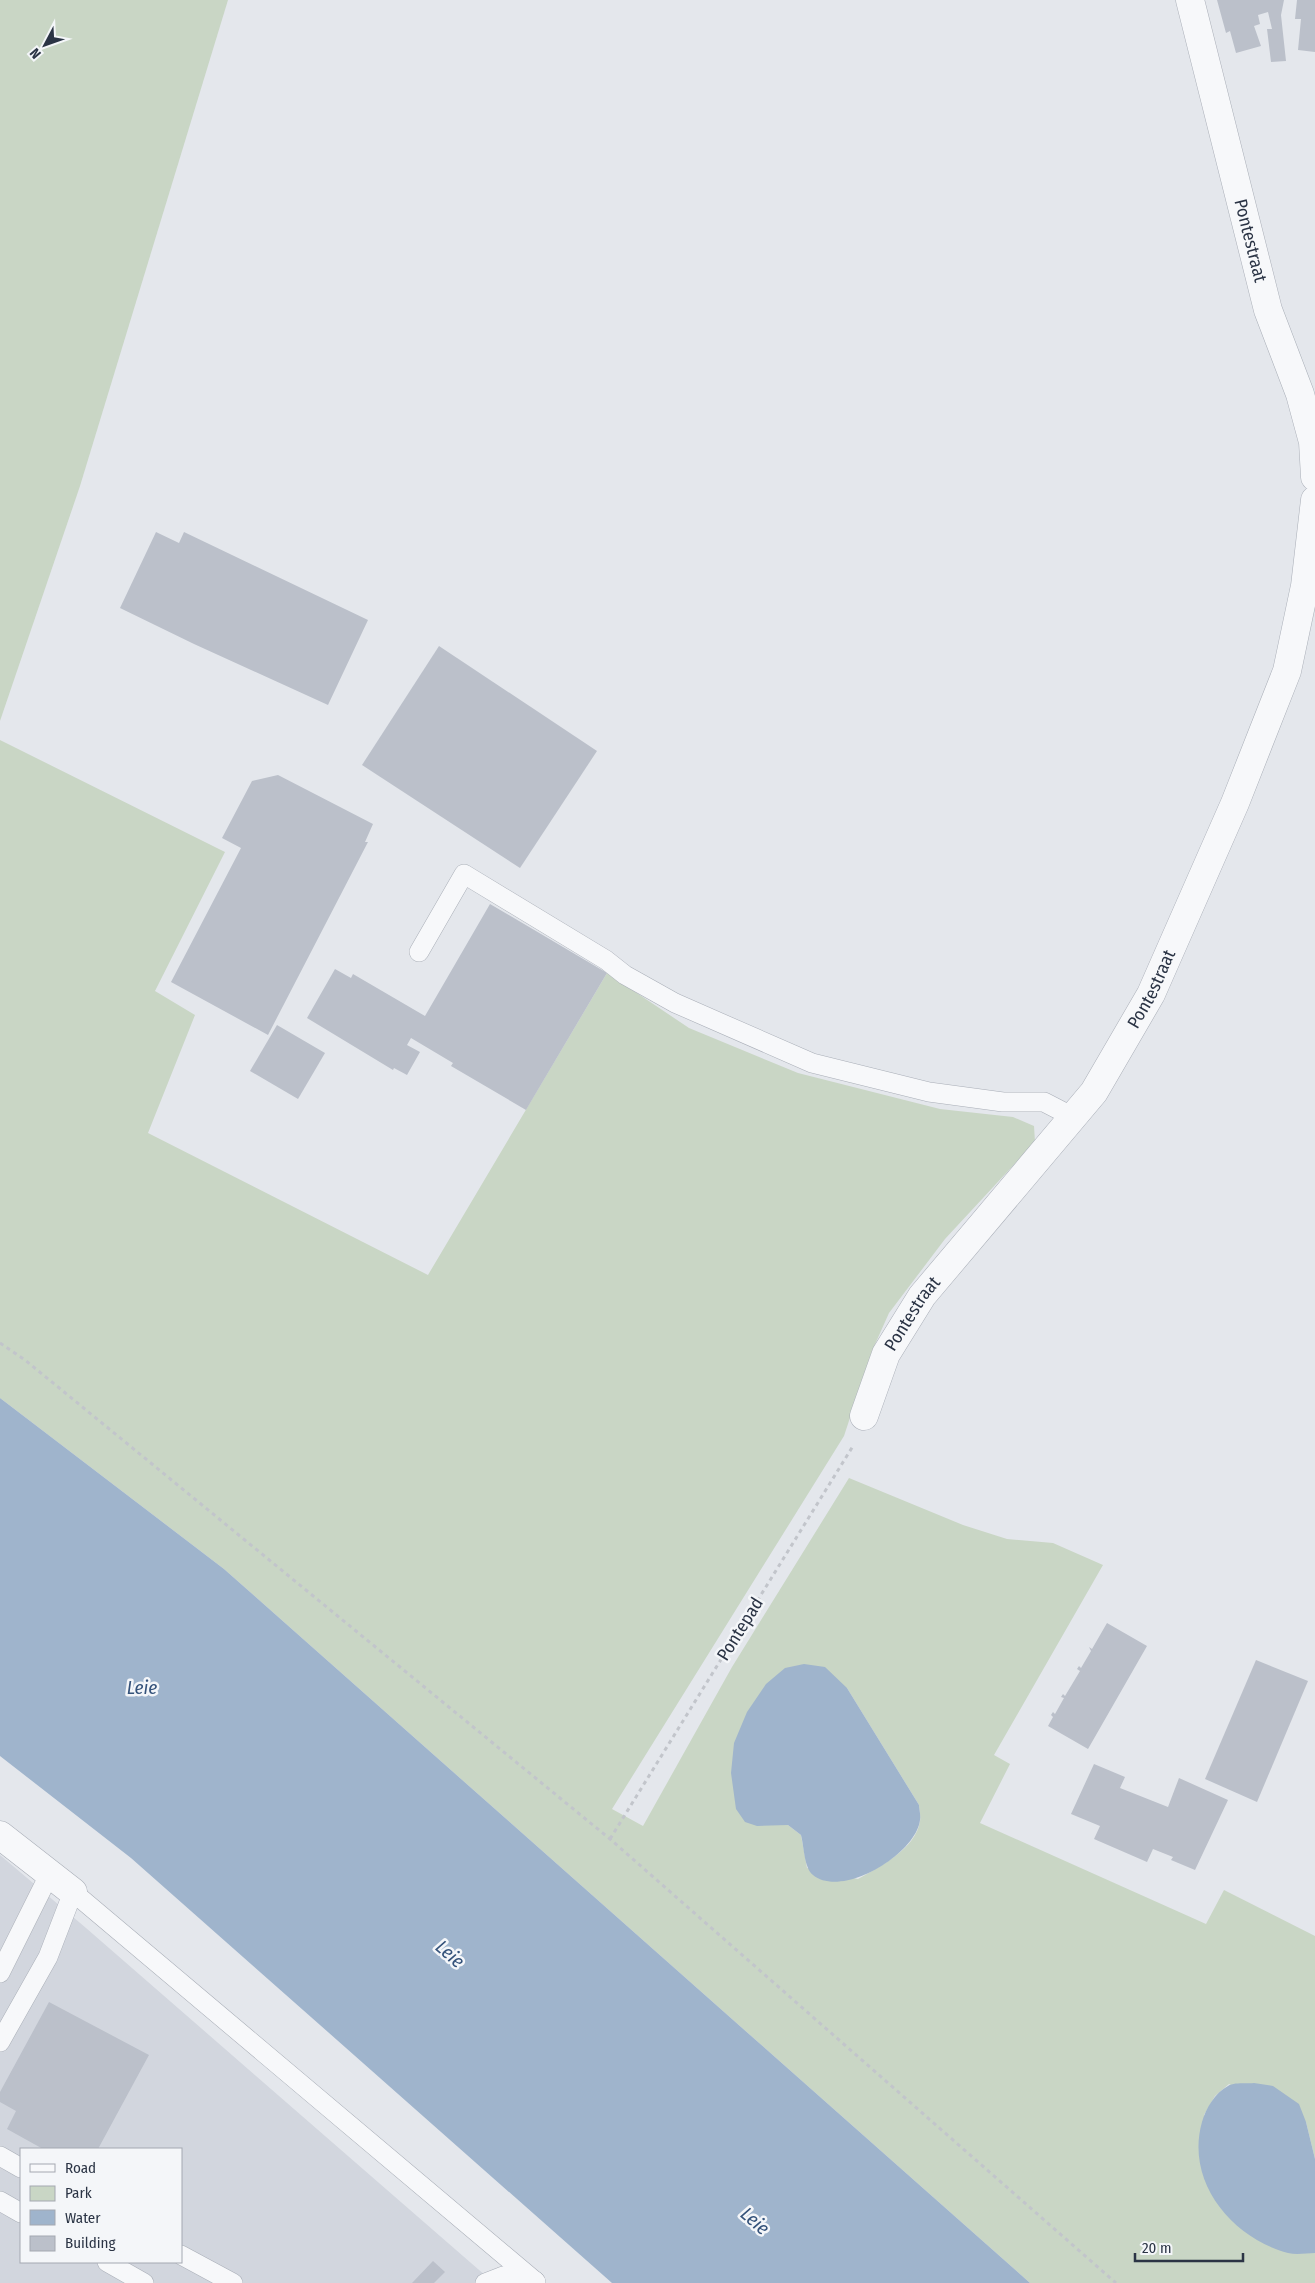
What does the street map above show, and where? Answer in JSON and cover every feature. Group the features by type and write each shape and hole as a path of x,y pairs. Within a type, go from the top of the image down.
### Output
{"street":[{"name":"Pontestraat","path":"1190,0 1268,310 1300,394 1307,418 1313,442 1315,477"},
{"name":"Pontestraat","path":"864,1416 886,1354 922,1296 1094,1092 1151,994 1235,803 1287,672 1305,586 1315,500"},
{"path":"0,1836 50,1872 73,1892"}],"lane":[{"path":"420,952 464,874 606,960 625,975 667,999 812,1063 929,1092 1003,1102 1044,1102 1073,1118"},
{"path":"0,1973 50,1872"},
{"path":"0,2042 48,1957 73,1892 536,2282"},
{"path":"0,2156 20,2167"},
{"path":"0,2201 20,2212"},
{"path":"182,2256 233,2283"},
{"path":"108,2263 144,2283"},
{"path":"494,2280 536,2282"}],"path":[{"path":"0,1343 32,1366 610,1839 1116,2283"},
{"name":"Pontepad","path":"610,1839 855,1442 864,1416"}],"shaded area":[{"path":"0,1855 86,1928 494,2283 0,2283"}],"green space":[{"path":"0,0 228,0 80,486 0,721"},
{"path":"0,740 225,852 155,991 195,1015 148,1133 428,1275 607,973 689,1028 798,1073 940,1109 1013,1117 1034,1126 1035,1142 945,1239 889,1313 872,1351 844,1436 612,1809 643,1826 732,1667 849,1478 963,1525 1007,1539 1053,1543 1103,1565 994,1755 1010,1764 980,1823 1206,1924 1224,1890 1315,1936 1315,2159 1306,2122 1229,2084 1215,2096 1204,2115 1291,2253 1315,2253 1315,2283 1030,2283 224,1569 0,1398","holes":["847,1688 919,1805 920,1821 912,1840 895,1856 858,1879 807,1868 801,1835 788,1825 773,1825"]}],"water":[{"name":"Leie","path":"0,1398 224,1569 1030,2283 612,2283 131,1858 0,1756"},
{"path":"804,1664 825,1667 847,1688 919,1805 920,1820 915,1833 906,1846 892,1859 876,1869 859,1877 841,1881 826,1881 810,1872 806,1862 801,1835 788,1825 757,1826 745,1822 736,1809 731,1773 734,1743 747,1712 766,1684 785,1668"},
{"path":"1254,2083 1273,2086 1299,2104 1306,2122 1315,2159 1315,2253 1288,2253 1268,2246 1249,2235 1232,2221 1218,2204 1207,2186 1200,2166 1199,2144 1202,2122 1206,2111 1215,2097 1228,2086"}],"building":[{"path":"1217,0 1284,0 1281,15 1286,61 1271,62 1267,29 1272,29 1268,12 1258,15 1260,24 1254,26 1261,46 1236,53 1230,31 1226,33"},
{"path":"1297,0 1315,0 1315,52 1298,50 1301,19 1295,19"},
{"path":"156,532 179,543 184,532 368,620 328,705 120,608"},
{"path":"439,646 597,751 520,868 362,765"},
{"path":"278,775 373,824 365,842 368,842 268,1035 171,982 241,848 222,838 252,781"},
{"path":"490,904 607,973 526,1110 451,1066 453,1063 411,1038 407,1045 420,1052 407,1075 394,1068 393,1070 307,1018 335,969 351,978 353,974 425,1016"},
{"path":"277,1025 325,1053 298,1099 250,1071"},
{"path":"1107,1623 1147,1646 1088,1749 1048,1726 1053,1717 1051,1715 1053,1712 1055,1714 1064,1698 1061,1697 1063,1694 1065,1696 1080,1671 1077,1669 1079,1666 1081,1668 1091,1651 1089,1647 1092,1649"},
{"path":"1256,1660 1308,1681 1257,1802 1205,1779"},
{"path":"1094,1764 1125,1777 1120,1788 1168,1807 1179,1778 1228,1800 1195,1870 1171,1860 1173,1857 1153,1849 1147,1862 1094,1839 1100,1826 1071,1814"},
{"path":"49,2002 149,2055 99,2148 41,2148 7,2129 16,2111 0,2102 0,2092"},
{"path":"433,2261 445,2272 434,2283 412,2283"}]}
